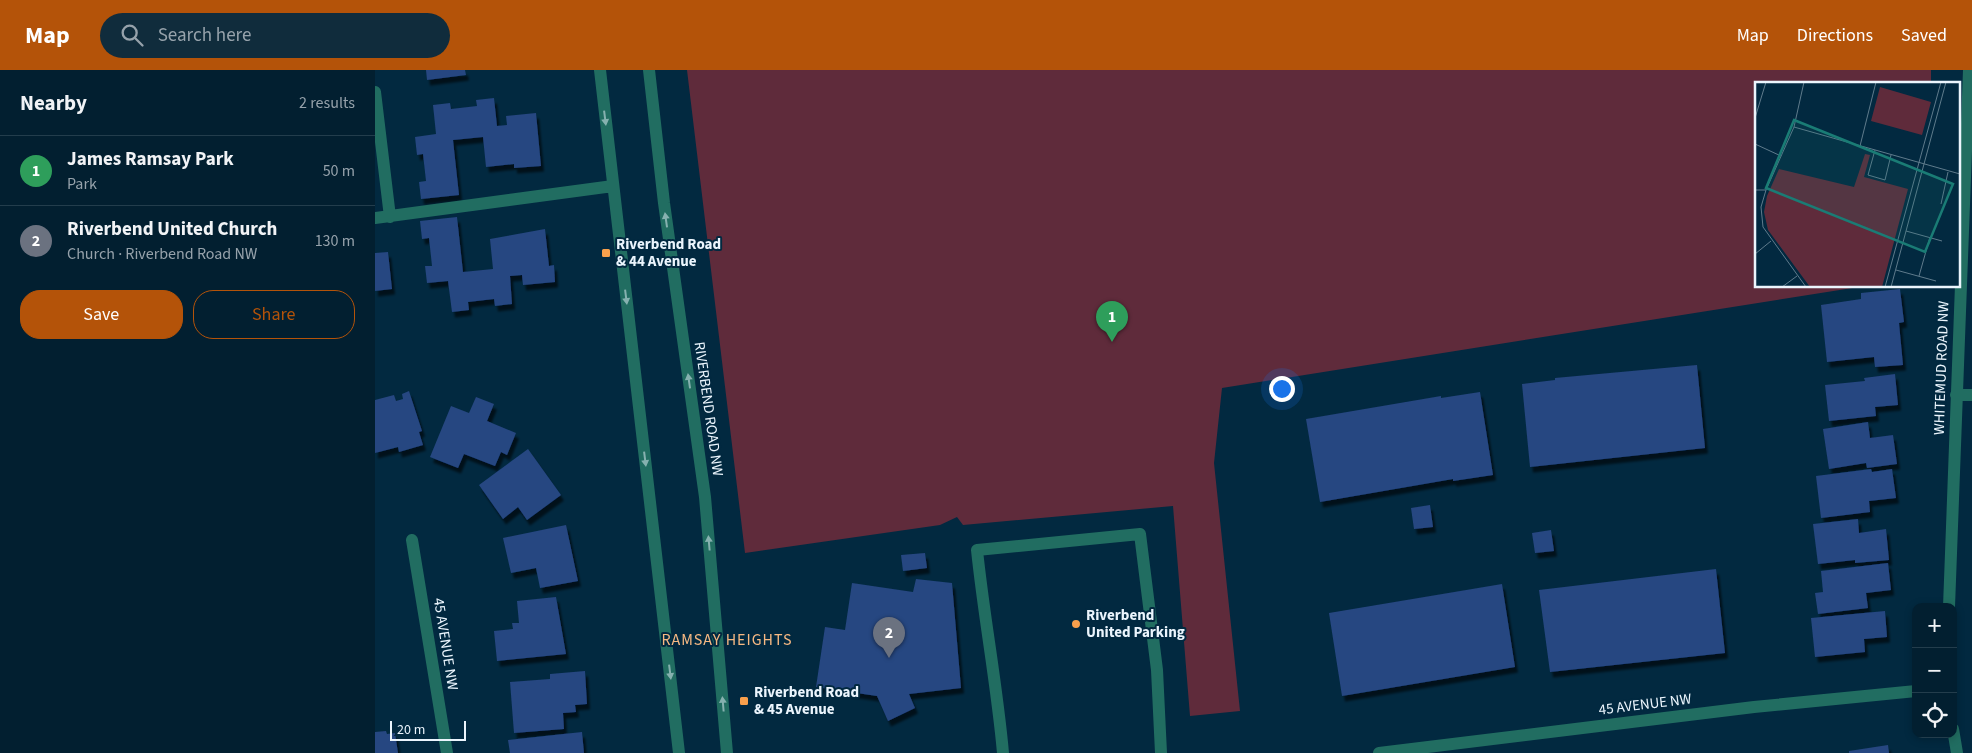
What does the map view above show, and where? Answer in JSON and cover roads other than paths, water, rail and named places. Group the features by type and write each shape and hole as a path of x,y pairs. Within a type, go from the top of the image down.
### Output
{"street":[{"path":"600,70 679,753"},
{"name":"RIVERBEND ROAD NW","path":"649,70 664,203 705,498 727,753"},
{"name":"WHITEMUD ROAD NW","path":"1949,603 1969,70"},
{"path":"375,92 390,217"},
{"path":"375,218 613,186"},
{"path":"1956,395 1972,395"},
{"path":"1003,753 997,688 984,617 977,550 1140,534 1157,670 1161,753"},
{"name":"45 AVENUE NW","path":"412,540 447,753"},
{"name":"45 AVENUE NW","path":"1379,753 1744,708 1912,691"},
{"path":"1954,738 1957,753"}],"place":[{"name":"Riverbend Road & 44 Avenue","path":"606,253"},
{"name":"James Ramsay Park","path":"1112,342"},
{"name":"Riverbend United Parking","path":"1076,624"},
{"name":"Riverbend United Church","path":"889,658"},
{"name":"Riverbend Road & 45 Avenue","path":"744,701"}],"district":[{"name":"RAMSAY HEIGHTS","path":"727,639"}]}
